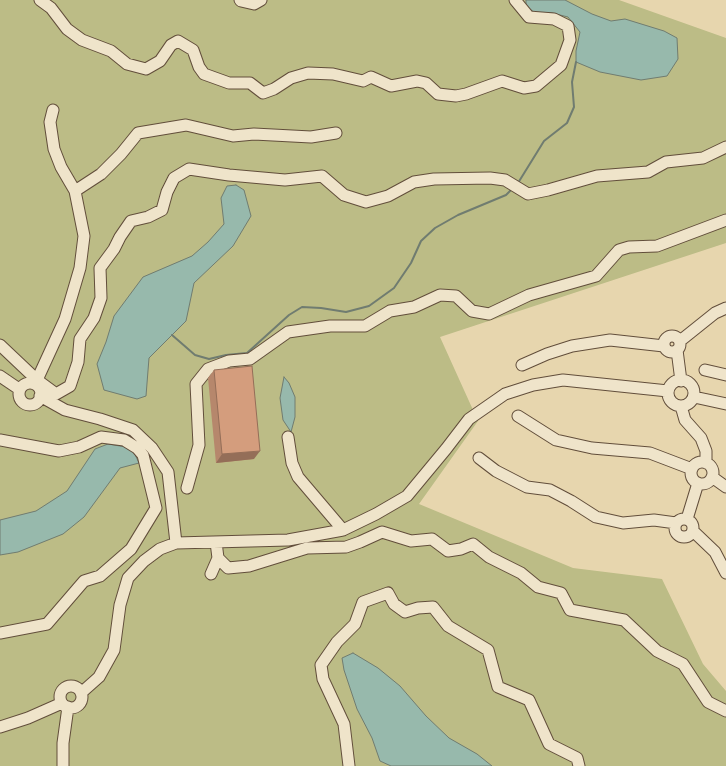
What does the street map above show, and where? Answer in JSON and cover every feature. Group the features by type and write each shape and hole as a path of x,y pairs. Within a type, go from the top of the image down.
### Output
{"street":[{"path":"40,0 51,8 67,29 82,40 111,51 127,64 146,69 160,61 171,45 178,41 193,50 199,67 204,74 229,83 250,83 263,93 274,89 291,78 308,73 333,74 363,81 370,77 390,86 417,81 426,83 438,94 456,96 502,81 524,88 536,86 561,65 570,40 568,26 554,19 529,17 514,0"},
{"path":"240,0 254,4 261,0"},
{"path":"36,382 65,319 80,268 84,236 75,191 61,167 54,149 50,122 53,110"},
{"path":"75,191 101,174 121,154 138,133 186,126 233,136 254,134 311,137 336,133"},
{"path":"0,345 36,382 40,389 39,400 33,404 26,404 19,396 19,389 24,384 36,382 56,394 70,386 78,362 80,339 94,318 101,298 99,280 100,268 114,249 131,221 148,217 162,210 166,192 174,178 189,170 285,180 322,176 344,195 366,202 388,196 414,182 434,179 490,178 505,180 528,194 597,176 648,172 666,162 703,158 726,147"},
{"path":"187,488 199,446 196,384 208,369 229,361 250,359 288,332 330,326 365,326 390,311 414,306 440,295 456,296 472,311 489,314 529,295 596,276 619,250 629,246 657,246 726,220"},
{"path":"678,346 715,313 726,308"},
{"path":"522,365 547,354 572,346 610,340 664,346 664,341 670,336 676,337 681,380"},
{"path":"705,370 726,375"},
{"path":"0,376 19,389"},
{"path":"81,693 99,677 114,650 120,605 128,578 144,561 160,549 176,543 288,540 343,530 376,514 407,496 446,450 469,419 505,394 533,385 563,380 668,391"},
{"path":"681,380 685,381 691,386 694,397 689,404 681,406 673,403 668,396 668,391 672,385 681,380"},
{"path":"40,396 65,410 100,419 133,430 152,448 168,472 176,543"},
{"path":"694,397 726,404"},
{"path":"681,406 685,420 702,438 706,450 706,463"},
{"path":"518,416 556,440 592,448 650,453 692,469"},
{"path":"0,440 59,451 79,447 101,437 124,440 137,448 143,455 156,508 131,549 100,576 84,581 47,624 0,633"},
{"path":"288,437 292,463 298,477 343,530"},
{"path":"479,458 496,471 527,487 550,490 571,500 596,517 623,523 654,520 681,521 693,525 693,531 686,537 677,534 675,529 681,521 698,483"},
{"path":"700,462 706,463 712,470 712,477 708,482 698,483 693,479 692,469 700,462"},
{"path":"712,477 726,487"},
{"path":"693,531 715,552 726,573"},
{"path":"218,558 228,568 249,566 307,548 346,547 382,532 411,541 432,538 448,551 462,549 473,544 489,557 521,573 538,587 561,593 570,610 624,620 657,651 683,664 708,702 726,711"},
{"path":"211,574 218,558 216,542"},
{"path":"349,766 344,724 322,680 321,666 337,642 355,624 363,602 388,593 394,604 405,612 433,606 448,626 488,650 498,687 529,700 549,744 577,758 579,766"},
{"path":"0,727 65,705 71,707 78,705 82,700 81,693 77,687 66,687 61,692 60,696 65,705 63,766"}],"green space":[{"path":"0,0 619,0 726,38 726,243 440,337 478,421 419,504 573,568 662,579 703,664 726,691 726,766 0,766"}],"shaded area":[{"path":"526,0 565,0 592,14 611,21 625,19 664,31 677,38 678,59 667,76 641,80 600,72 576,62 576,51 580,32 568,17 552,13 535,13 526,6"},
{"path":"236,185 244,190 251,216 233,246 194,283 186,321 149,358 146,396 137,399 104,390 97,364 114,316 143,277 192,256 208,242 224,224 221,198 227,186"},
{"path":"284,377 289,383 295,397 295,417 291,432 283,420 280,398"},
{"path":"108,444 132,448 139,463 120,468 84,517 63,534 18,552 0,555 0,520 36,511 67,491 95,449"},
{"path":"353,653 378,668 400,686 426,716 449,738 477,754 492,766 391,766 380,761 372,738 357,709 344,670 342,658"}],"building":[{"path":"252,366 260,451 222,454 214,370"}],"waterway":[{"path":"518,183 544,141 567,123 574,107 572,82 576,62"},
{"path":"172,335 195,355 209,359 226,355 247,353 289,315 302,307 346,312 369,306 394,288 411,263 421,241 435,228 458,215 506,195 512,189"}]}
